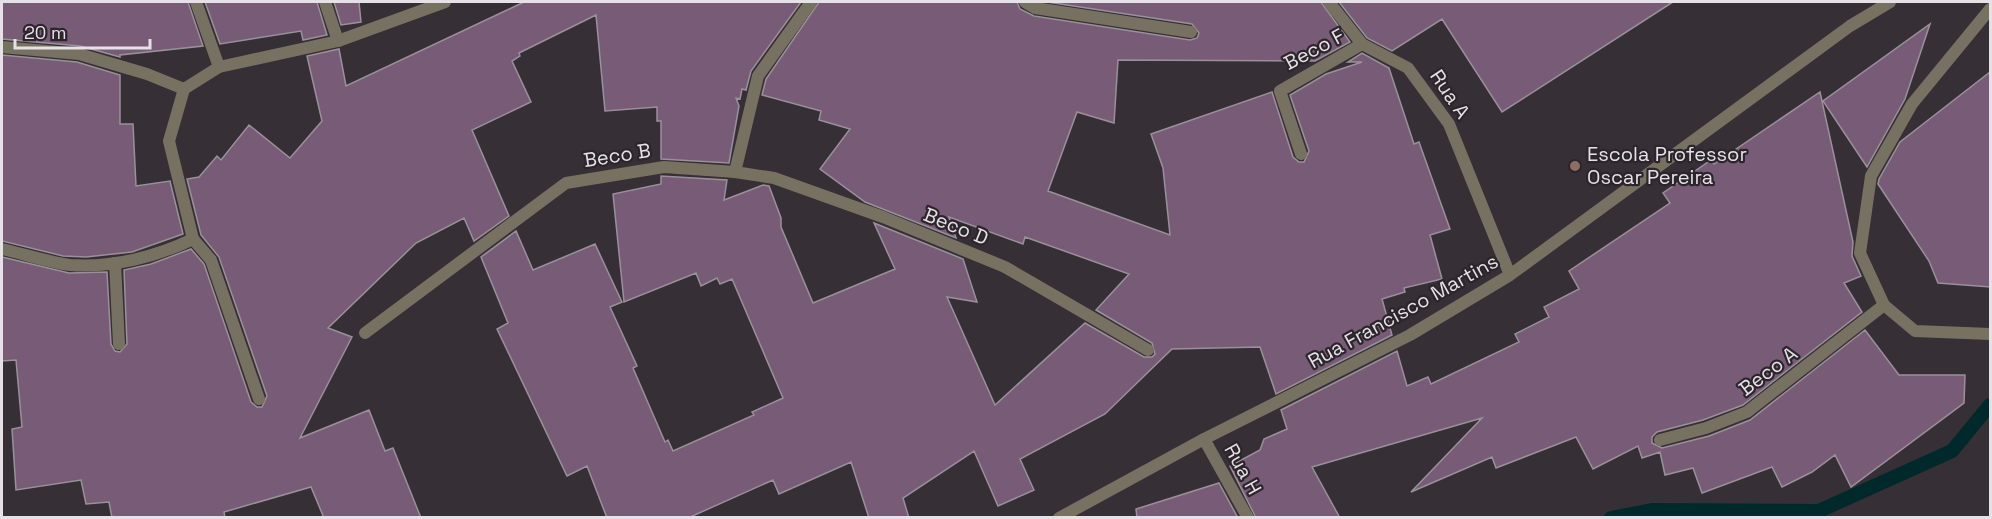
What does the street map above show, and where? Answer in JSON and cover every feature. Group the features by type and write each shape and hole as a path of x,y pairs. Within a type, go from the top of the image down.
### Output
{"street":[{"path":"196,2 219,67"},
{"path":"324,2 338,40"},
{"path":"259,399 211,260 193,239 169,141 184,89 219,67 338,40 445,2"},
{"path":"735,172 758,76 811,2"},
{"path":"1025,2 1035,8 1191,32"},
{"name":"Rua A","path":"1329,2 1362,44 1408,68 1449,124 1510,275"},
{"name":"Rua Francisco Martins","path":"1059,518 1204,439 1410,335 1510,275 1850,26 1890,2"},
{"path":"1990,9 1912,104 1871,176 1860,253 1884,305 1915,331 1990,334"},
{"name":"Beco F","path":"1301,154 1280,91 1362,44"},
{"path":"2,47 79,54 147,74 184,89"},
{"name":"Beco B","path":"365,333 566,183 664,167 735,172"},
{"name":"Beco D","path":"735,172 774,178 883,217 1005,267 1148,350"},
{"path":"2,249 70,265 115,263 164,253 193,239"},
{"path":"115,263 119,344"},
{"name":"Beco A","path":"1660,440 1706,428 1747,412 1884,305"},
{"name":"Rua H","path":"1204,439 1248,518"}],"building":[{"path":"2,2 188,2 203,46 120,55 120,57 80,46 2,39"},
{"path":"205,2 317,2 327,35 303,40 301,31 220,44"},
{"path":"334,2 359,2 361,22 341,25"},
{"path":"524,2 801,2 751,71 746,90 742,89 740,99 736,98 739,106 729,163 661,159 661,121 657,121 657,107 605,111 596,15 519,53 520,56 512,61 531,102 472,130 509,216 474,241 464,218 416,243 328,328 352,337 300,438 369,410 385,451 393,448 421,518 324,518 311,487 224,512 225,518 112,518 109,502 86,504 81,480 16,490 12,429 22,427 16,360 2,361 2,257 69,273 107,272 111,344 115,351 120,352 127,344 124,270 151,264 191,249 204,264 251,402 257,407 262,407 267,396 219,257 201,235 187,179 199,177 217,156 221,160 249,125 290,158 322,121 307,56 339,49 346,86"},
{"path":"819,2 1017,2 1020,9 1034,16 1190,40 1197,38 1199,33 1192,24 1047,2 1321,2 1350,42 1315,61 1118,60 1114,123 1077,112 1048,191 1170,235 1163,168 1151,134 1272,92 1293,157 1299,162 1304,162 1309,151 1290,95 1326,74 1362,62 1348,62 1362,53 1389,68 1414,144 1419,142 1450,229 1430,235 1442,279 1404,288 1405,292 1382,299 1392,335 1276,394 1260,347 1172,349 1105,414 1020,459 1034,490 998,506 974,451 903,498 909,518 869,518 851,462 779,494 773,480 688,518 607,518 587,466 567,476 497,329 508,323 481,257 516,231 533,270 595,244 622,302 610,307 637,366 633,368 665,442 668,440 673,451 754,415 752,412 783,398 732,279 720,284 717,278 701,286 696,273 624,302 613,194 661,184 661,176 727,180 724,200 763,185 769,186 781,218 781,227 813,303 895,269 874,223 963,259 977,302 947,297 995,405 1085,323 1144,357 1152,357 1155,354 1152,343 1096,310 1129,274 1025,237 1023,244 949,217 956,238 865,202 820,169 850,129 819,120 821,111 762,95 766,79"},
{"path":"1339,2 1673,2 1502,112 1442,19 1392,51 1367,38"},
{"path":"1930,24 1905,99 1867,167 1823,101"},
{"path":"2,55 77,62 120,75 120,124 133,124 136,186 170,181 183,234 132,252 86,257 63,256 2,241"},
{"path":"1990,72 1990,287 1938,283 1929,261 1878,184 1879,179 1900,142"},
{"path":"1820,92 1853,242 1852,256 1861,276 1844,283 1862,312 1743,405 1703,420 1657,432 1652,437 1652,443 1662,448 1709,436 1750,420 1865,330 1899,375 1965,375 1964,403 1851,487 1835,455 1812,472 1782,487 1772,467 1702,493 1693,468 1665,475 1660,452 1642,458 1638,446 1593,469 1576,437 1496,468 1492,457 1411,492 1482,418 1312,467 1340,518 1256,518 1230,466 1260,450 1264,439 1287,429 1281,410 1397,351 1407,386 1428,377 1431,384 1519,342 1515,334 1549,317 1544,307 1579,289 1569,271 1670,203 1663,193 1711,160 1714,164"},
{"path":"1219,483 1238,518 1137,518 1136,509"}],"waterway":[{"path":"1611,518 1652,510 1819,511 1952,451 1990,405"}],"place":[{"name":"Escola Professor Oscar Pereira","path":"1575,166"}]}
